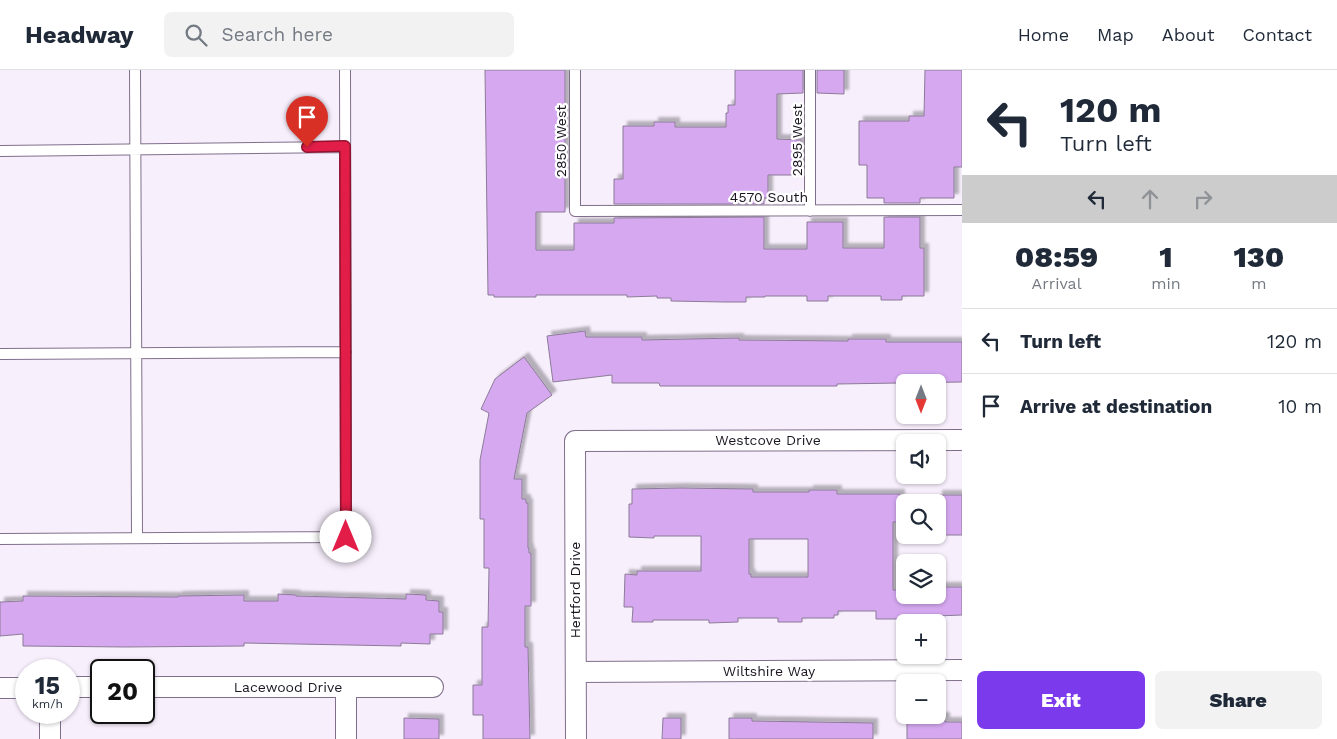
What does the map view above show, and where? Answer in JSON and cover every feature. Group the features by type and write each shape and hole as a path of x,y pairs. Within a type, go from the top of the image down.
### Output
{"street":[{"name":"Westcove Drive","path":"575,441 962,440"},
{"name":"Hertford Drive","path":"575,441 576,739"},
{"name":"Wiltshire Way","path":"576,672 962,670"},
{"name":"Lacewood Drive","path":"155,687 433,687"},
{"path":"346,687 346,739"},
{"path":"0,688 15,688"},
{"path":"50,724 50,739"}],"lane":[{"path":"134,70 136,538"},
{"path":"0,539 346,537 345,70"},
{"name":"2850 West","path":"575,70 575,211"},
{"name":"2895 West","path":"810,70 810,211"},
{"path":"0,152 345,146"},
{"name":"4570 South","path":"575,211 962,210"},
{"path":"0,354 346,352"}],"building":[{"path":"485,70 565,70 565,212 536,212 536,250 574,250 574,223 614,223 614,218 764,217 764,249 807,249 807,222 843,222 843,248 884,248 884,217 920,217 920,248 924,248 924,296 902,296 902,300 881,300 881,296 828,296 828,301 807,301 807,296 765,296 746,297 746,302 724,302 671,301 671,298 657,298 657,296 627,297 627,295 494,297 494,295 488,295"},
{"path":"735,70 803,70 803,93 777,94 777,139 801,140 801,175 768,175 768,198 764,198 764,204 614,204 614,179 623,179 623,126 654,126 654,122 675,122 675,127 726,127 728,105 735,105"},
{"path":"817,70 844,70 844,94 817,93"},
{"path":"925,70 962,70 962,167 954,167 954,198 920,198 920,203 884,203 884,198 867,198 867,165 859,165 859,121 909,121 909,116 924,116"},
{"path":"585,331 586,337 642,337 642,340 739,338 739,340 848,341 848,339 886,339 886,342 962,342 962,382 946,382 946,374 896,374 896,383 837,384 837,386 660,386 659,383 612,383 612,375 553,382 547,336"},
{"path":"524,357 552,395 527,413 514,479 522,479 522,499 526,499 526,503 528,503 528,548 529,553 531,553 531,606 525,606 525,647 528,647 530,739 483,739 483,715 473,715 473,685 482,685 482,627 488,627 489,568 484,568 484,519 480,519 480,460 489,413 481,409 495,379"},
{"path":"632,489 753,489 753,492 837,490 837,494 896,494 896,522 893,522 893,590 896,590 896,604 946,604 946,587 962,587 962,615 896,614 896,619 876,619 876,611 838,611 838,615 834,615 834,618 802,618 802,622 778,622 778,618 738,618 738,622 709,623 709,620 653,620 653,622 632,622 633,607 624,607 625,574 637,575 637,571 701,571 701,536 629,537 629,504 632,504","holes":["749,539 808,539 808,577 751,577 751,574 749,574"]},
{"path":"946,495 962,495 962,535 946,535"},
{"path":"278,594 406,599 406,594 426,595 426,600 439,601 439,612 443,612 443,634 430,634 430,644 401,643 401,646 244,643 244,646 23,646 23,634 0,636 0,602 23,601 23,596 178,597 244,595 244,601 278,601"},
{"path":"404,718 439,719 439,739 404,739"},
{"path":"663,718 681,718 681,739 662,739"},
{"path":"729,718 752,718 752,721 873,723 873,739 729,739"},
{"path":"962,722 962,739 907,739 907,724"}],"route":[{"path":"307,147 345,146 346,537"}]}
